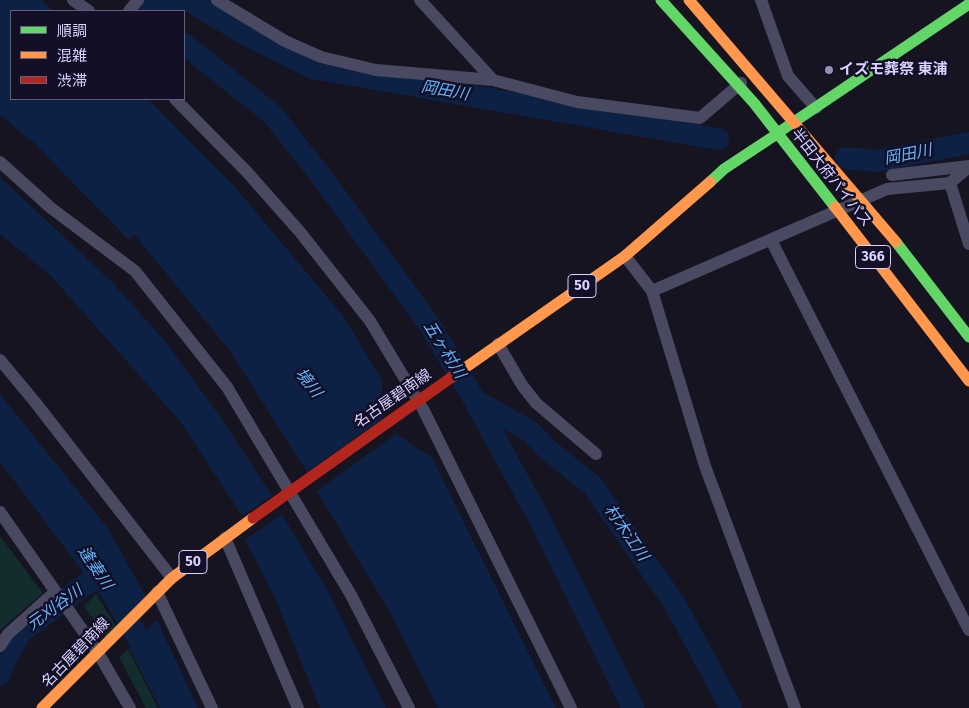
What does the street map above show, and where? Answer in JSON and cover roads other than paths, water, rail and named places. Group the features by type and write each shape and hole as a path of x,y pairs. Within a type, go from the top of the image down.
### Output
{"main road":[{"name":"半田大府パイパス","path":"661,0 738,86 777,134 969,381"},
{"name":"半田大府パイパス","path":"689,0 911,260 969,337"},
{"name":"名古屋碧南線","path":"42,708 172,578 288,492 625,256 664,224 724,169 969,4"}],"street":[{"path":"73,0 88,10"},
{"path":"130,10 138,0"},
{"path":"217,0 285,41 321,57 376,70 493,80 577,102 700,118 751,74"},
{"path":"760,0 788,76 816,108"},
{"path":"422,1 493,80"},
{"path":"176,100 247,172 300,232 370,321 418,400 571,708"},
{"path":"0,162 51,208 135,271 226,387 352,595 409,708"},
{"path":"652,291 887,189 950,183 969,166"},
{"path":"892,175 969,166"},
{"path":"950,183 969,244"},
{"path":"771,240 968,624"},
{"path":"625,256 652,291 705,466 796,708"},
{"path":"498,344 522,385 536,403 596,454"},
{"path":"0,360 172,578"},
{"path":"0,512 97,651 130,708"},
{"path":"228,536 298,708"},
{"path":"0,646 8,634 56,592"},
{"path":"157,592 212,708"}],"water":[{"name":"境川","path":"0,0 42,0 53,10 10,10 10,100 149,100 235,187 343,316 382,380 382,419 307,472 230,351 134,234 129,240 34,143 0,115"},
{"path":"0,177 112,282 164,340 222,419 272,496 242,516 180,421 49,274 0,234"},
{"path":"0,394 107,527 146,597 118,624 99,593 0,462"},
{"path":"396,434 432,458 556,708 438,708 390,612 317,491"},
{"path":"282,514 329,593 386,708 320,708 275,598 245,540"},
{"path":"157,620 198,708 160,708 129,648"}],"waterway":[{"name":"岡田川","path":"139,9 184,0"},
{"name":"岡田川","path":"188,0 245,34 313,68 718,139"},
{"name":"五ヶ村川","path":"185,45 272,114 321,176 429,324 470,392 541,522 633,708"},
{"name":"岡田川","path":"846,158 876,161 969,143"},
{"name":"村木江川","path":"475,400 531,432 547,449 593,486 675,604 731,708"},
{"name":"元刈谷川","path":"0,674 2,665 21,632 101,573"},
{"name":"逢妻川","path":"119,604 177,708"}],"place":[{"name":"イズモ葬祭 東浦","path":"829,70"}]}
